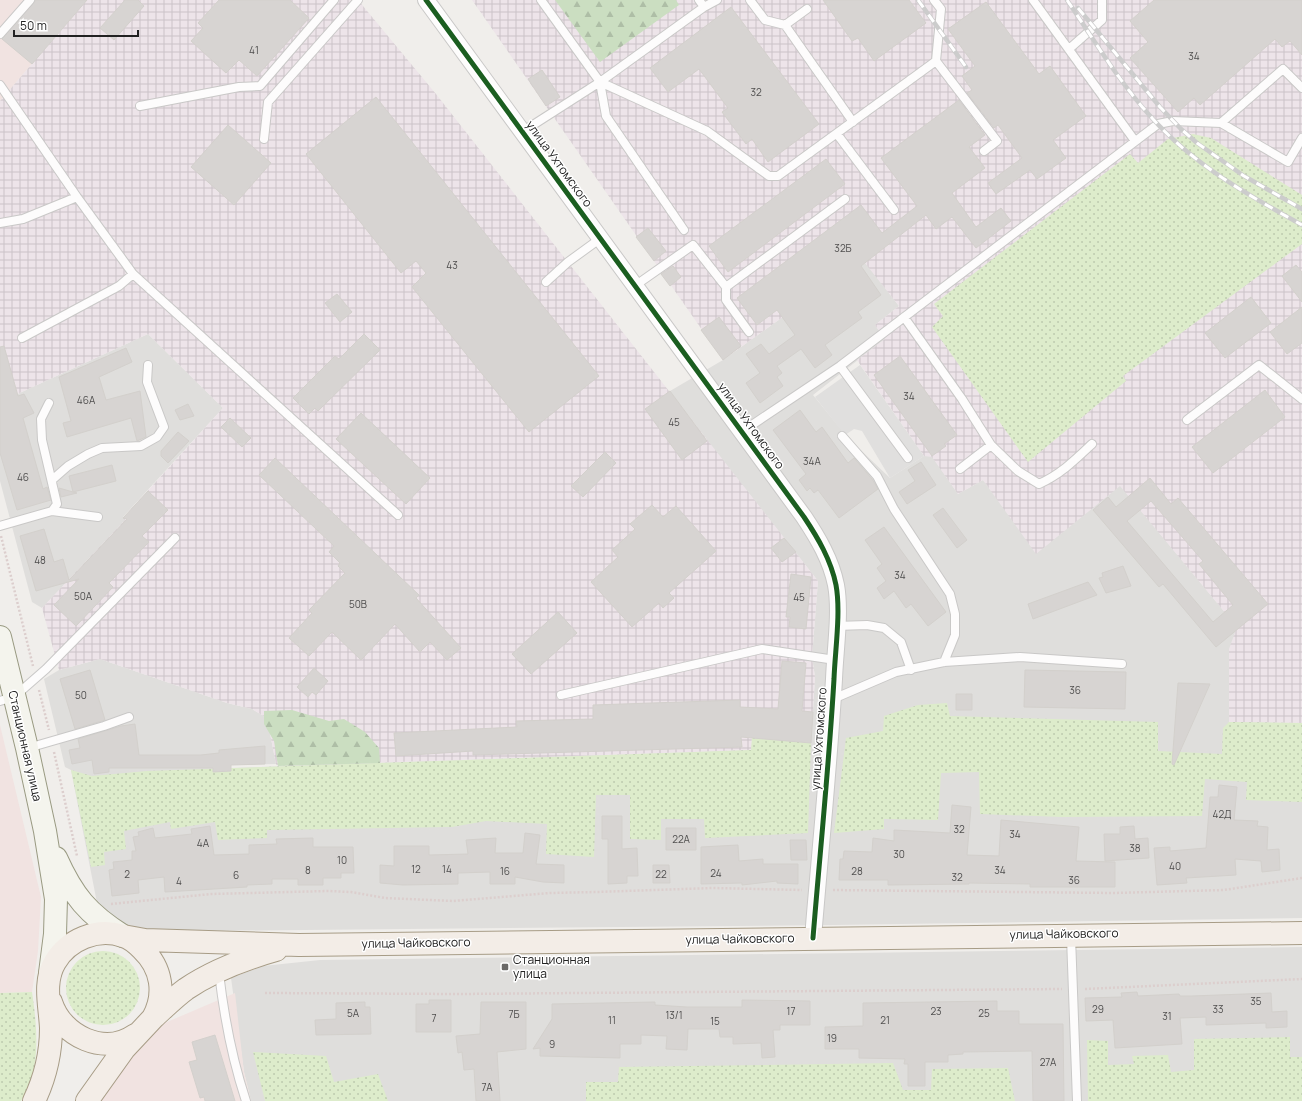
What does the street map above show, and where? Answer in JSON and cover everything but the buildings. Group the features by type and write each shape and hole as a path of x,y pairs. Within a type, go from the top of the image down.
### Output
{"main road":[{"name":"Станционная улица","path":"0,637 7,699 27,748 45,831 56,899 55,934 49,982"},
{"name":"Станционная улица","path":"45,831 62,871 78,899 103,923 123,936"},
{"name":"улица Чайковского","path":"123,936 145,940 299,944 1071,934 1302,933"},
{"path":"34,1101 44,1076 50,1053 51,1028 49,982 55,963 70,944 85,936 97,934 123,936 142,948 156,968 161,981 159,1008 106,1072 86,1101"},
{"name":"улица Чайковского","path":"146,1025 185,990 218,970 255,956 299,944"},
{"path":"49,982 53,1009 61,1021 72,1032 82,1038 96,1043 110,1044 126,1041 146,1025"}],"street":[{"name":"улица Ухтомского","path":"426,0 743,431 804,517 825,552 836,586 836,626 814,938"}],"lane":[{"path":"0,34 30,0"},
{"path":"140,106 238,87 260,86 334,0"},
{"path":"264,139 268,102 358,0"},
{"path":"541,0 600,82 606,116 684,230"},
{"path":"699,0 704,7"},
{"path":"522,132 600,82 704,7 717,0"},
{"path":"750,0 765,20 784,25 853,122"},
{"path":"934,0 941,9 936,61 997,141 984,150"},
{"path":"1033,0 1135,142"},
{"path":"1069,49 1102,20 1102,0"},
{"path":"784,25 808,9"},
{"path":"600,82 707,131 769,176 778,176 936,61"},
{"path":"1221,123 1283,69 1302,88"},
{"path":"0,85 77,197 133,274 398,515"},
{"path":"743,431 840,366 1158,124 1173,121 1221,123 1288,162 1302,138"},
{"path":"837,134 894,210"},
{"path":"0,223 23,219 77,197"},
{"path":"726,287 845,199"},
{"path":"546,282 568,262 601,238"},
{"path":"636,285 693,245 726,287 726,300 749,332"},
{"path":"22,338 119,286 133,274"},
{"path":"904,317 962,399 991,445 1018,471 1040,484 1056,477 1071,465 1092,444"},
{"path":"52,480 68,466 102,448 141,446 157,436 164,427 147,382 148,365"},
{"path":"1187,420 1260,365 1302,399"},
{"path":"840,366 908,458"},
{"path":"49,403 41,419 42,440 57,504 52,511"},
{"path":"842,436 877,476 894,509 950,594 955,614 955,635 944,662"},
{"path":"960,469 991,445"},
{"path":"0,526 52,511 98,516"},
{"path":"7,699 83,633 175,538"},
{"path":"836,626 867,624 884,628 901,642 912,670"},
{"path":"561,695 762,649 834,660"},
{"path":"832,699 896,672 912,670 944,662 1020,657 1122,664"},
{"path":"27,748 52,742 129,717"},
{"path":"1071,934 1077,1101"},
{"path":"218,970 223,1010 238,1077 246,1101"}],"path":[{"path":"0,532 34,668"},
{"path":"38,683 69,813 79,863"},
{"path":"106,904 211,894 328,891 351,892 385,898 453,901 550,893 713,888 1114,893 1224,890 1302,878"},
{"path":"265,993 458,994 1074,989 1302,979"}],"shaded area":[{"path":"0,0 87,0 0,101"},
{"path":"87,0 358,0 436,94 818,581 812,657 815,677 811,743 752,738 751,750 278,766 276,764 267,718 252,709 227,703 100,659 59,670 42,608 125,520 123,518 223,408 148,334 0,402 0,101"},
{"path":"472,0 1302,0 1302,723 1229,722 1229,649 1237,627 1120,486 1036,554 983,480 958,494 932,457 924,456 857,360 885,339 875,325 899,306 865,263 830,283 723,360"},
{"path":"865,262 899,306 875,325 885,339 813,395 849,439 890,478 924,456 932,456 958,494 983,480 992,492 1120,485 1237,627 1229,722 1302,723 1302,918 835,925 187,931 147,930 114,921 98,908 71,770 65,767 44,679 59,670 100,659 227,703 252,709 267,718 276,764 231,765 231,768 751,750 752,738 811,743 815,677 812,657 818,581 707,441 670,391 723,360 830,283"},
{"path":"148,334 223,408 123,517 126,520 42,608 32,602 0,481 0,402"},
{"path":"860,365 924,456 890,478 862,431 854,429 845,435 815,397"},
{"path":"0,725 41,897 38,951 32,992 0,993"},
{"path":"1302,947 1302,1101 251,1101 244,1072 231,978 263,966 320,960"},
{"path":"235,993 244,1072 251,1101 96,1101 118,1070 160,1025"}],"green space":[{"path":"555,0 676,0 679,5 600,62"},
{"path":"1193,134 1211,138 1302,195 1302,244 1123,376 1126,381 1028,462 932,327 943,316 934,304 1130,154 1138,163 1168,139"},
{"path":"947,703 950,716 1158,722 1158,751 1222,754 1223,728 1229,722 1302,723 1302,802 1246,800 1247,782 1205,779 1202,816 1062,817 980,814 979,772 941,773 938,820 884,819 884,829 834,833 846,738 883,731 884,716 918,705"},
{"path":"292,710 329,721 344,719 365,732 379,748 380,763 278,766 274,741 264,724 264,711"},
{"path":"752,738 811,743 808,833 705,838 704,819 661,819 661,840 630,839 630,795 596,795 594,857 546,854 547,824 486,821 452,827 267,830 267,838 218,840 215,822 171,829 170,822 124,831 126,849 104,852 105,865 91,867 71,770 92,776 147,771 751,750"},
{"path":"103,951 117,954 129,962 137,974 140,988 137,1002 129,1014 117,1022 103,1025 89,1022 77,1014 69,1002 66,988 69,974 77,962 89,954"},
{"path":"32,992 36,1048 32,1076 28,1089 21,1101 0,1101 0,993"},
{"path":"1290,1037 1290,1057 1302,1057 1302,1101 1088,1101 1087,1040 1108,1041 1108,1065 1134,1064 1132,1056 1168,1055 1171,1072 1194,1070 1194,1039"},
{"path":"253,1052 326,1056 334,1082 378,1074 388,1101 265,1101"},
{"path":"893,1063 903,1090 931,1090 932,1069 1008,1068 1015,1101 586,1101 586,1082 618,1082 619,1067"}],"railway":[{"path":"918,0 966,67"},
{"path":"1067,0 1129,90 1168,135 1222,178 1302,225"},
{"path":"1078,8 1160,107 1181,129 1197,143 1244,176 1302,209"}],"cycle path":[{"path":"426,0 804,517 819,541 831,567 836,585 838,619 830,744 813,938"}],"place":[{"name":"Станционная улица","path":"505,967"}]}
